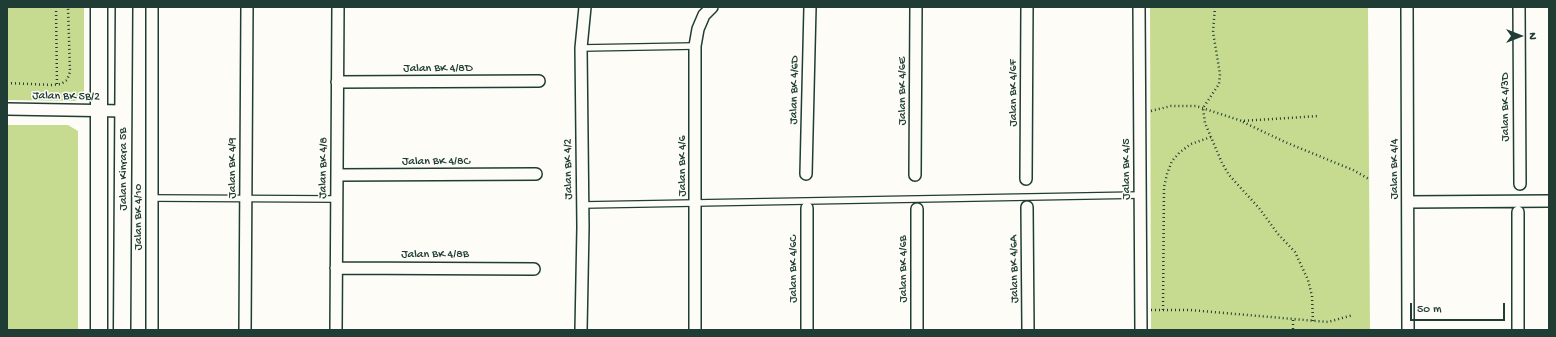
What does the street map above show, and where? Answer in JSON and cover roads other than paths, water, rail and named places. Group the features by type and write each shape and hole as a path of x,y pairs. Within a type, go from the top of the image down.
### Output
{"street":[{"name":"Jalan Kinrara 5B","path":"99,7 99,330"},
{"name":"Jalan Kinrara 5B","path":"122,330 124,7"},
{"name":"Jalan BK 4/10","path":"152,7 152,330"},
{"name":"Jalan BK 4/9","path":"245,330 247,7"},
{"name":"Jalan BK 4/8","path":"336,330 338,7"},
{"name":"Jalan BK 4/2","path":"581,330 583,205 581,48 585,7"},
{"name":"Jalan BK 4/6","path":"695,330 695,46 698,30 704,15 712,7"},
{"name":"Jalan BK 4/6D","path":"806,174 810,7"},
{"name":"Jalan BK 4/6E","path":"916,7 916,175"},
{"name":"Jalan BK 4/6F","path":"1026,179 1027,7"},
{"name":"Jalan BK 4/5","path":"1139,7 1141,330"},
{"name":"Jalan BK 4/4","path":"1407,7 1408,330"},
{"name":"Jalan BK 4/3D","path":"1519,7 1520,184"},
{"name":"Jalan BK 4/8D","path":"337,82 539,81"},
{"name":"Jalan BK 5B/2","path":"7,110 124,111"},
{"name":"Jalan BK 4/8C","path":"337,175 536,174"},
{"path":"1408,202 1549,201"},
{"name":"Jalan BK 4/6A","path":"1027,207 1028,330"},
{"name":"Jalan BK 4/6C","path":"807,208 807,330"},
{"name":"Jalan BK 4/6B","path":"917,209 917,330"},
{"path":"1518,212 1518,330"},
{"name":"Jalan BK 4/8B","path":"336,268 534,269"}],"lane":[{"path":"581,48 695,46"},
{"path":"583,205 1141,195"},
{"path":"152,198 336,199"}]}
